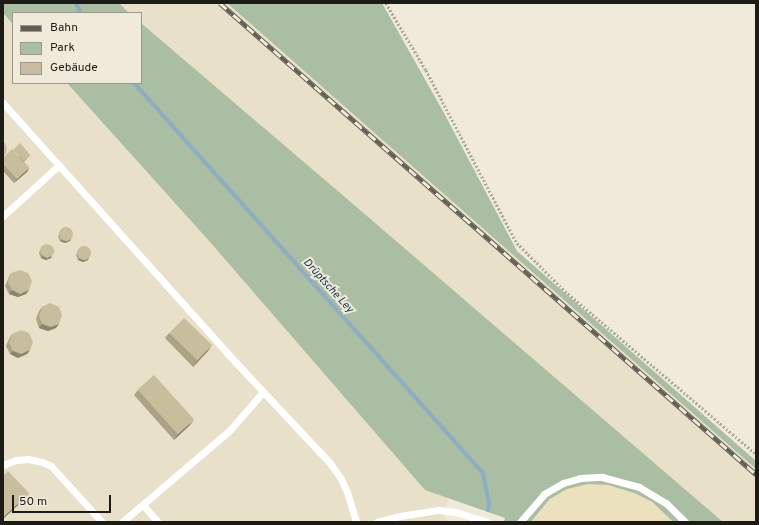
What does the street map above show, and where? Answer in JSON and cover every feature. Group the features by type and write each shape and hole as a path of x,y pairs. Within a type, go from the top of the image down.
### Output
{"lane":[{"path":"3,103 263,392 334,468 347,492 356,522"},
{"path":"3,216 59,165"},
{"path":"122,522 229,431 263,392"},
{"path":"3,465 28,459 42,462 51,466 102,522"},
{"path":"520,522 544,494 563,483 580,478 602,477 639,487 666,503 685,522"},
{"path":"143,505 158,522"},
{"path":"377,522 400,516 439,510 455,512 487,522"}],"path":[{"path":"386,3 426,70 517,243 565,291 756,454"}],"shaded area":[{"path":"119,3 227,3 756,469 756,522 723,522 142,24 142,12 128,12"},
{"path":"3,13 12,23 12,84 68,84 210,242 456,460 444,516 449,522 3,522"}],"green space":[{"path":"3,3 119,3 128,12 12,12 12,23 3,13"},
{"path":"227,3 382,3 444,113 517,251 756,461 756,469"},
{"path":"142,24 723,522 673,522 652,502 634,493 550,499 531,522 504,522 505,518 425,490 210,242 68,84 142,84"}],"sand":[{"path":"588,484 608,485 634,493 652,502 673,522 531,522 550,499 567,489"}],"building":[{"path":"3,143 5,143 7,149 5,155 3,155"},
{"path":"20,143 30,155 24,161 13,150"},
{"path":"12,149 29,168 17,179 3,164 3,158"},
{"path":"66,227 71,229 73,234 71,239 66,241 61,239 59,234 61,229"},
{"path":"47,244 52,246 55,251 52,256 47,258 40,252 42,246"},
{"path":"84,246 89,248 91,253 89,258 84,260 79,258 77,253 79,248"},
{"path":"20,270 28,273 32,281 29,290 20,294 12,290 8,282 11,273"},
{"path":"50,303 59,307 62,315 59,324 51,327 42,324 39,316 42,307"},
{"path":"184,318 212,345 197,360 169,333"},
{"path":"21,330 29,333 33,342 30,350 21,354 13,351 9,342 12,334"},
{"path":"154,375 194,420 178,434 138,390"},
{"path":"8,471 29,493 3,517 3,476"}],"waterway":[{"name":"Drüptsche Ley","path":"76,3 80,12"},
{"name":"Drüptsche Ley","path":"135,84 483,473 489,503 488,510"}],"railway":[{"path":"220,3 756,474"}]}
